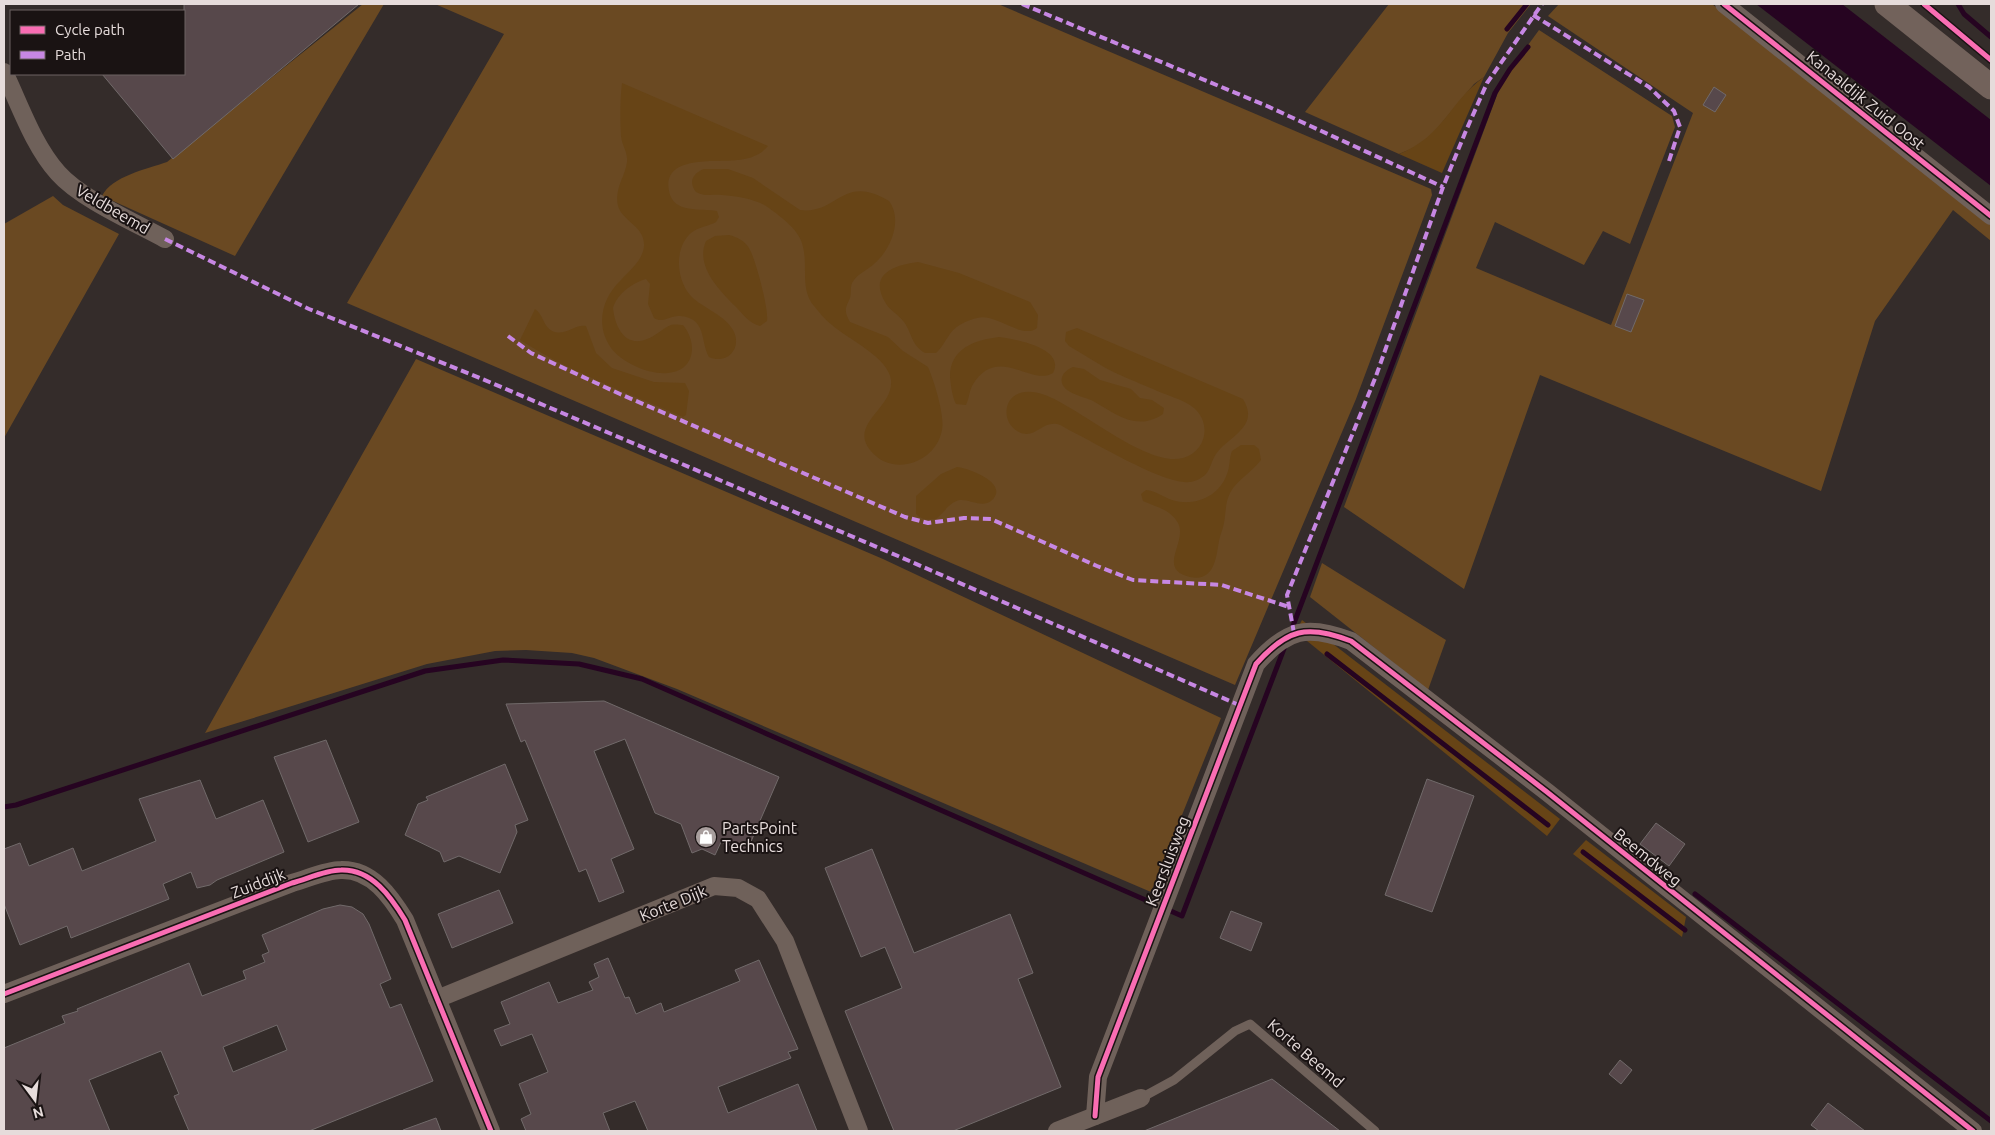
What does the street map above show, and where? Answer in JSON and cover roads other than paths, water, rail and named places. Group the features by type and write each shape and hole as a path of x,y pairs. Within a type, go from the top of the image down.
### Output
{"main road":[{"path":"1887,4 1991,87"}],"street":[{"name":"Kanaaldijk Zuid Oost","path":"1724,4 1991,216"},
{"name":"Veldbeemd","path":"4,72 42,152 58,174 84,194 166,239"},
{"name":"Beemdweg","path":"1294,633 1310,631 1330,633 1351,641 1547,792 1973,1131"},
{"name":"Keersluisweg","path":"1095,1116 1098,1077 1256,664 1273,645 1294,633"},
{"name":"Zuiddijk","path":"4,994 292,883 341,870 364,874 390,895 406,920 491,1131"},
{"name":"Korte Dijk","path":"437,999 714,886 738,888 758,899 785,941 859,1131"},
{"path":"1057,1131 1141,1098"}],"lane":[{"name":"Korte Beemd","path":"1141,1098 1174,1080 1235,1031 1250,1024 1375,1131"}],"waterway":[{"path":"1507,29 1527,4"},
{"path":"1958,4 1964,14 1991,37"},
{"path":"1291,631 1495,93 1510,69 1528,47"},
{"path":"4,807 16,805 425,671 503,660 579,664 642,679 1182,916 1285,646"},
{"path":"1327,654 1548,825"},
{"path":"1583,852 1685,930"},
{"path":"1695,894 1991,1121"}],"place":[{"name":"PartsPoint Technics","path":"706,837"}]}
